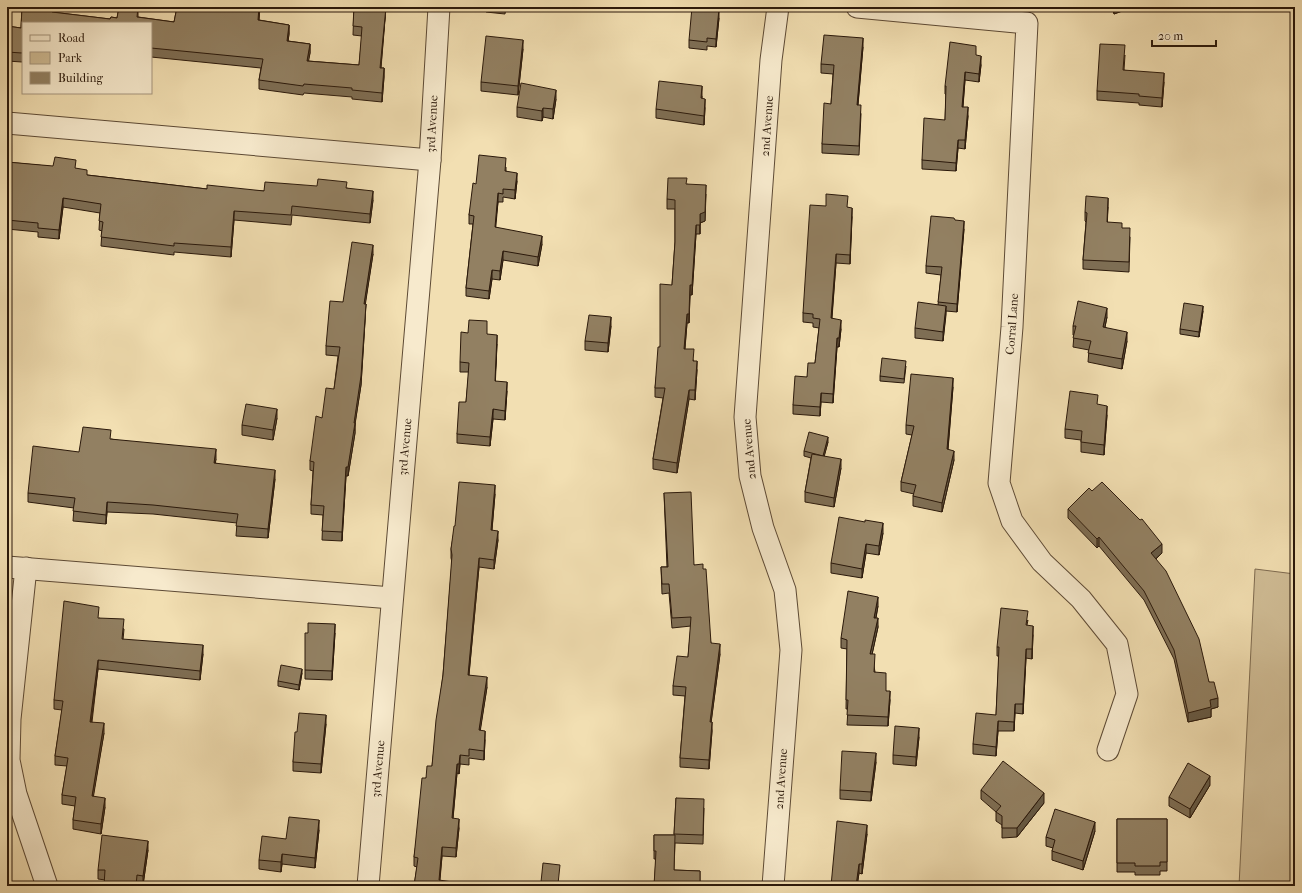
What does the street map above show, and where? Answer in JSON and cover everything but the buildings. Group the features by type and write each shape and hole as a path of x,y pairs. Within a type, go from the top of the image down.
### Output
{"street":[{"name":"3rd Avenue","path":"368,886 430,160 438,7"},
{"name":"2nd Avenue","path":"774,886 791,650 785,590 763,528 750,476 745,417 771,60 778,7"},
{"name":"Corral Lane","path":"857,7 1027,23 1012,327 999,483 1012,521 1037,556 1081,599 1117,644 1127,694 1108,750"},
{"path":"7,123 430,160"},
{"path":"47,886 16,794 10,760 10,719 17,568 392,598"}],"green space":[{"path":"1255,569 1295,574 1295,886 1239,886"}]}
